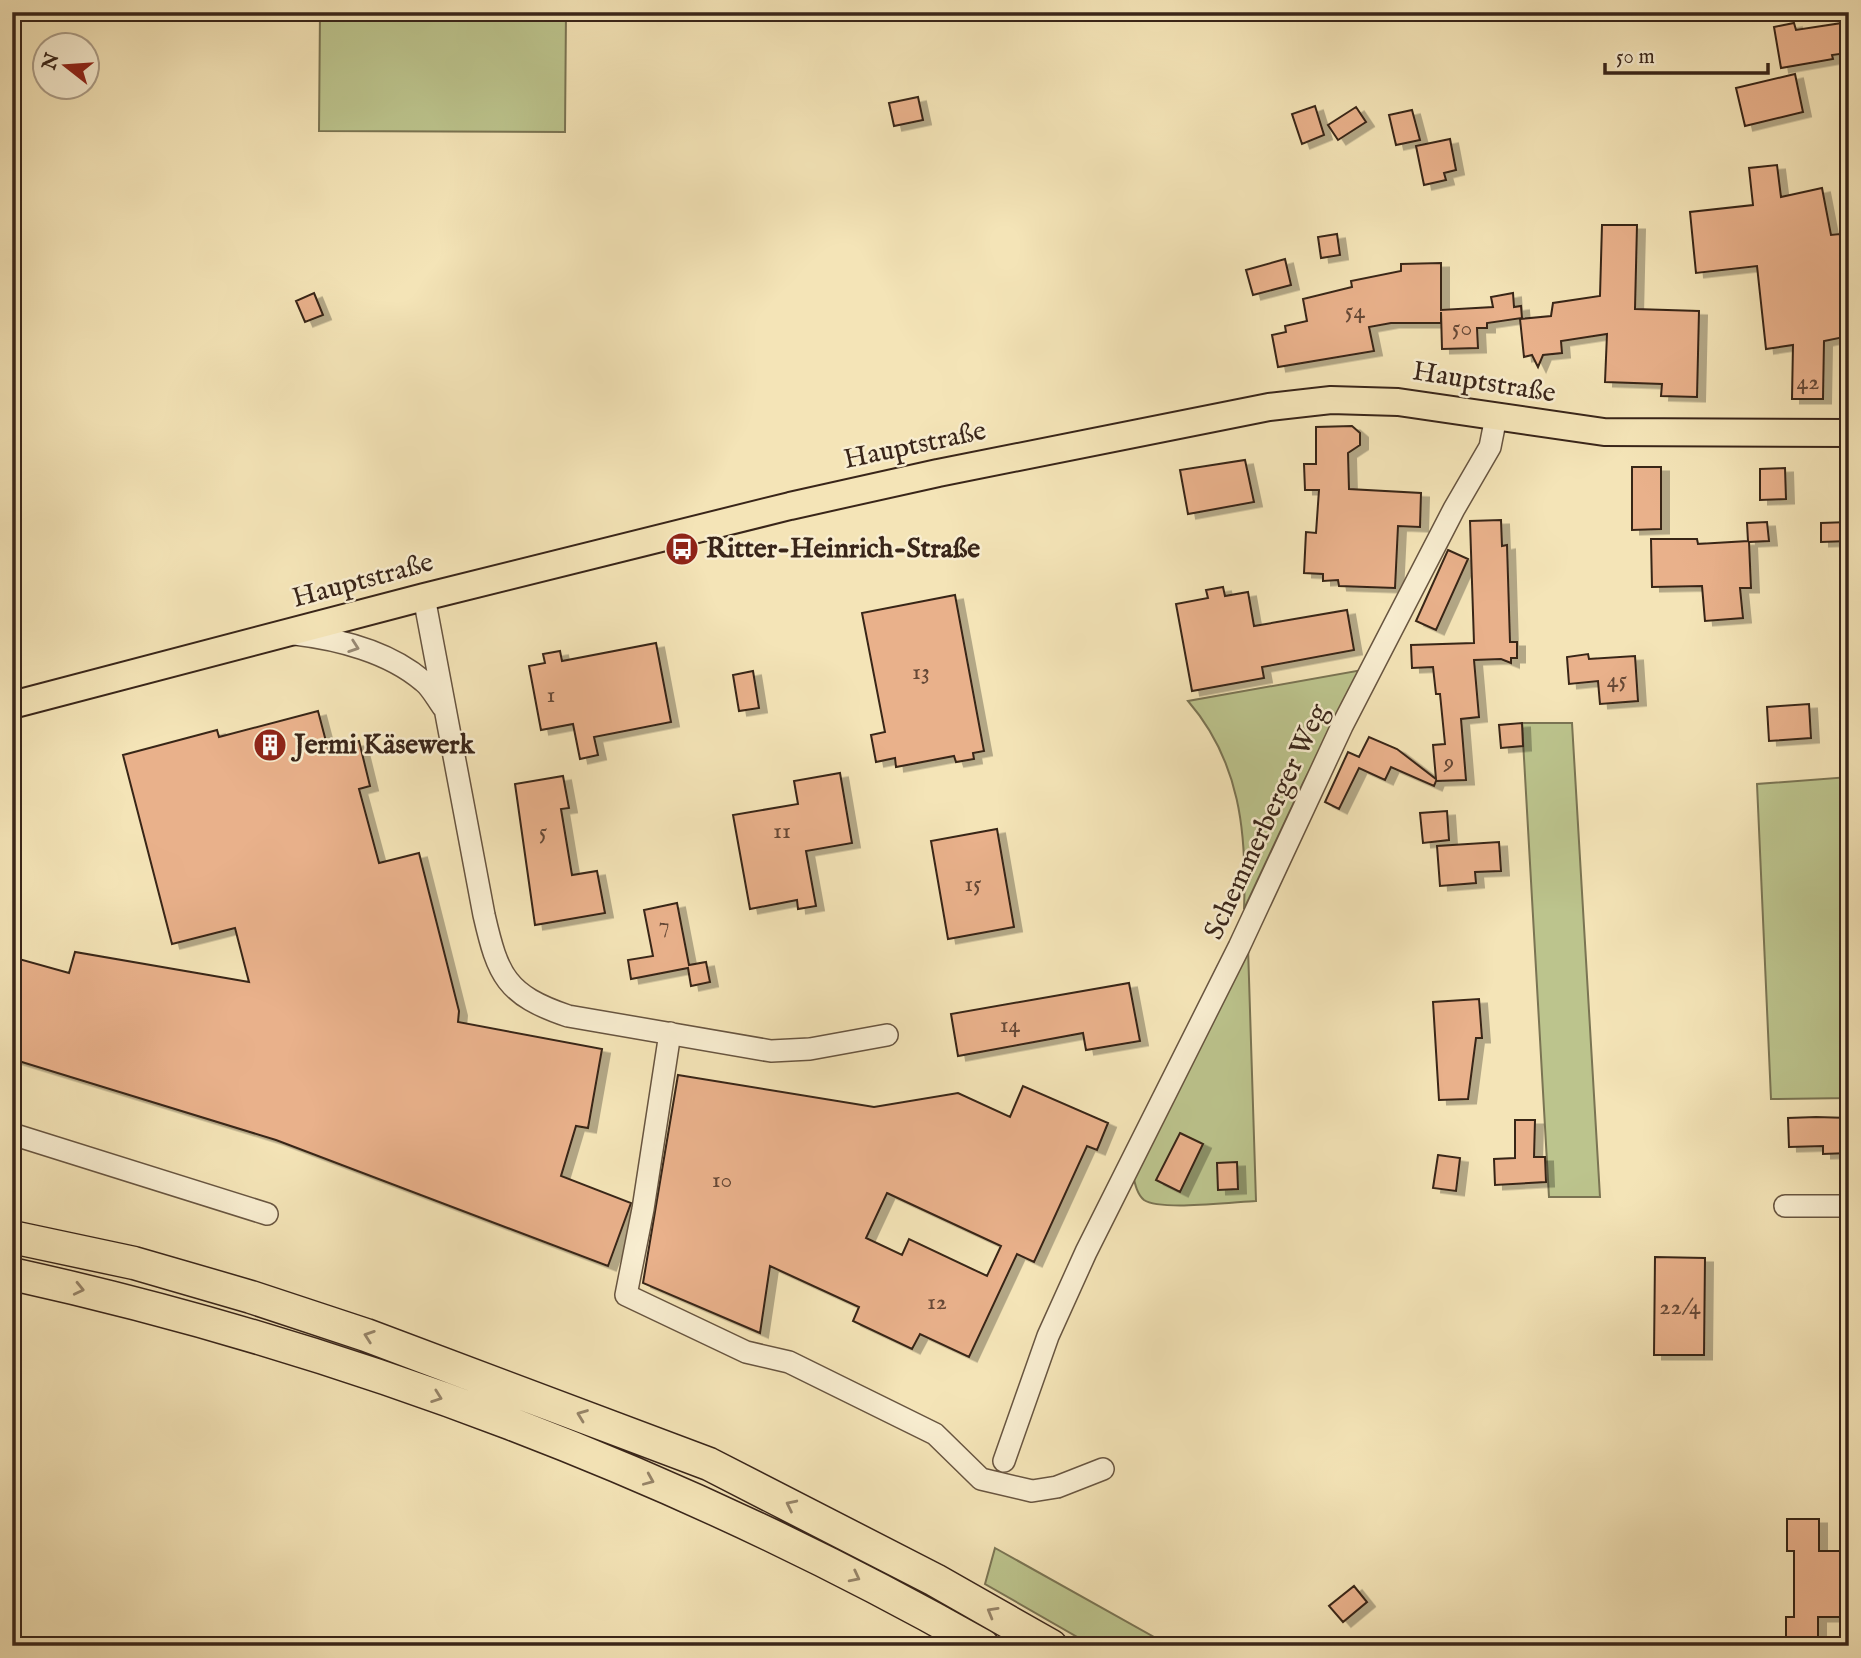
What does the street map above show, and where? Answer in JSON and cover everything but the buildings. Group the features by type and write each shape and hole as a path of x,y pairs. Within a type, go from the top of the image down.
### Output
{"highway":[{"path":"12,1237 134,1263 354,1331 709,1464 902,1562 1051,1646"},
{"path":"12,1274 116,1297 338,1361 528,1430 675,1491 839,1569 983,1646"}],"main road":[{"name":"Hauptstraße","path":"12,705 424,597 911,479 1269,407 1331,400 1398,402 1604,432 1849,433"}],"street":[{"name":"Schemmerberger Weg","path":"1004,1461 1048,1336 1086,1252 1233,959 1348,715 1454,509 1490,447 1496,417"},
{"path":"424,597 491,947 511,988 542,1007 568,1016 771,1051 810,1049 887,1035"},
{"path":"288,633 328,638 379,656 423,681 446,711"},
{"path":"670,1033 643,1209 626,1295 746,1352 789,1362 935,1434 981,1479 1032,1491 1057,1487 1103,1469"},
{"path":"12,1134 267,1214"},
{"path":"1785,1206 1849,1206"}],"green space":[{"path":"320,12 566,12 565,132 319,131"},
{"path":"1362,670 1303,783 1244,909 1244,853 1237,799 1219,748 1188,701"},
{"path":"1522,723 1572,723 1600,1197 1549,1197"},
{"path":"1849,777 1849,1098 1771,1099 1757,784"},
{"path":"1248,947 1256,1201 1165,1205 1144,1200 1138,1192 1133,1175"},
{"path":"995,1548 1170,1646 1093,1646 985,1584"}],"place":[{"name":"Ritter-Heinrich-Straße","path":"682,549"},
{"name":"Jermi Käsewerk","path":"270,745"}]}
